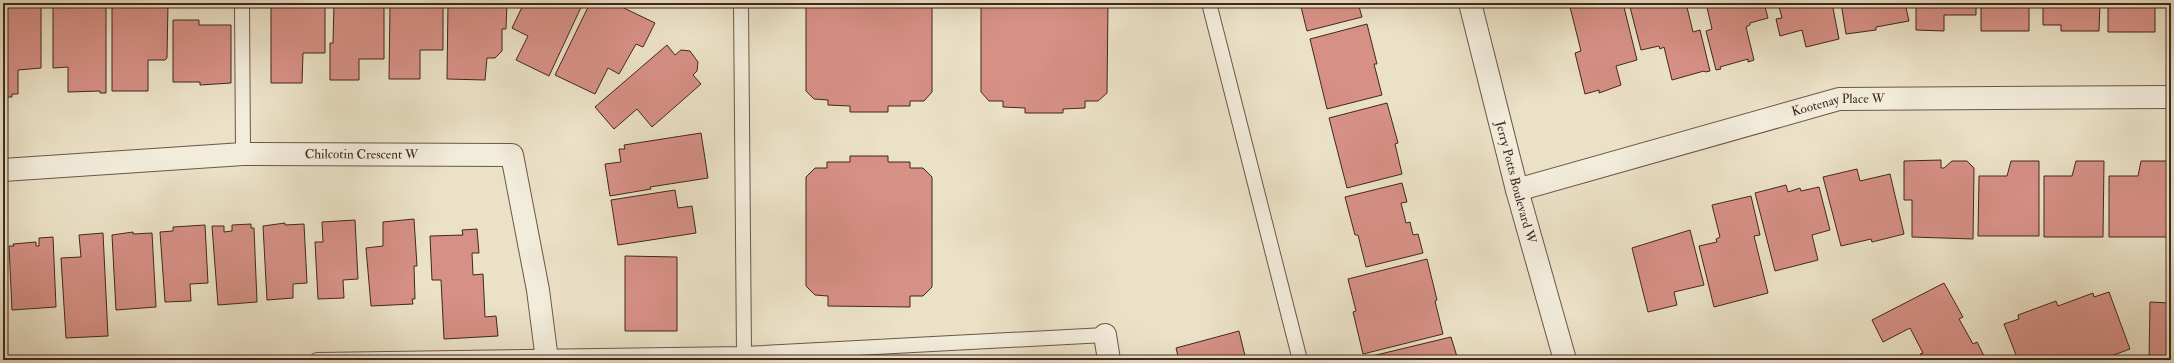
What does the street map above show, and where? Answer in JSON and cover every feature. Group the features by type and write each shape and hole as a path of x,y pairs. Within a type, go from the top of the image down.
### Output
{"street":[{"name":"Jerry Potts Boulevard W","path":"1470,3 1517,190 1565,360"},
{"name":"Kootenay Place W","path":"1517,190 1839,100 2171,97"},
{"name":"Chilcotin Crescent W","path":"3,170 243,154 512,155 538,290 547,358"},
{"path":"1105,335 1109,360"}],"lane":[{"path":"242,3 243,154"},
{"path":"740,3 744,354"},
{"path":"1209,3 1300,360"},
{"path":"317,360 547,358 744,354 1105,335"}],"building":[{"path":"53,3 106,3 106,93 100,93 100,91 68,92 68,67 53,68"},
{"path":"112,3 168,3 167,58 165,60 148,60 148,91 112,91"},
{"path":"271,3 325,3 325,53 303,53 302,83 271,83"},
{"path":"334,3 384,3 384,59 359,59 359,80 330,80 330,43 333,43"},
{"path":"390,3 443,3 443,50 420,50 420,79 389,79"},
{"path":"448,3 507,3 506,29 502,29 502,51 495,58 487,58 485,80 447,79"},
{"path":"524,3 583,3 549,76 516,60 528,36 512,28"},
{"path":"590,3 624,3 626,4 624,8 655,23 643,47 636,44 619,74 608,68 595,94 555,75"},
{"path":"806,3 932,3 932,92 924,101 910,101 910,106 888,106 888,112 850,112 850,106 828,105 828,100 814,99 806,91"},
{"path":"981,3 1108,3 1107,93 1098,101 1085,101 1085,108 1063,109 1063,113 1025,113 1025,108 1003,107 1003,101 989,101 981,92"},
{"path":"1300,3 1358,3 1362,17 1307,31"},
{"path":"1569,3 1623,3 1637,60 1616,66 1621,85 1599,93 1599,90 1585,94 1575,53 1581,51"},
{"path":"1629,3 1686,3 1693,32 1700,30 1710,71 1704,71 1672,80 1664,47 1660,49 1659,46 1641,50"},
{"path":"1706,3 1764,3 1768,18 1750,23 1750,25 1746,27 1754,60 1748,62 1748,59 1720,67 1721,69 1716,70 1706,31 1712,29"},
{"path":"1778,3 1832,3 1839,39 1806,47 1802,30 1780,36 1776,19 1782,18"},
{"path":"1841,3 1905,3 1909,21 1876,27 1876,30 1846,34"},
{"path":"1916,3 1976,3 1976,15 1944,15 1944,31 1916,30"},
{"path":"1981,3 2029,3 2029,31 1981,31"},
{"path":"2043,3 2100,3 2099,31 2061,31 2061,25 2043,25"},
{"path":"2108,3 2155,3 2155,32 2108,32"},
{"path":"3,5 41,6 41,68 18,70 18,94 12,94 12,97 3,97"},
{"path":"173,20 199,20 199,25 231,25 231,83 200,85 200,82 173,82"},
{"path":"1367,24 1377,64 1374,64 1382,95 1327,109 1310,39"},
{"path":"667,45 675,55 681,50 690,51 698,62 697,71 693,75 701,84 652,127 637,109 614,129 595,107"},
{"path":"1387,103 1398,143 1395,144 1402,174 1347,188 1329,118"},
{"path":"701,133 708,178 650,187 651,189 610,196 605,164 621,162 619,149 625,149 624,145"},
{"path":"850,156 888,156 888,162 910,162 910,168 923,168 932,177 932,287 923,296 910,296 910,307 828,306 828,296 815,295 806,286 806,177 815,168 827,168 827,162 850,162"},
{"path":"1941,160 1941,168 1944,168 1952,161 1967,161 1974,168 1973,239 1912,237 1912,200 1904,200 1904,161"},
{"path":"2011,161 2039,161 2039,236 1978,236 1979,176 2007,176"},
{"path":"2076,161 2104,161 2103,237 2044,237 2044,176 2072,176"},
{"path":"2141,161 2168,161 2169,237 2109,237 2109,176 2138,176"},
{"path":"1857,169 1860,181 1890,174 1904,234 1872,242 1871,239 1841,246 1823,177"},
{"path":"1402,183 1407,202 1401,203 1406,223 1410,222 1413,235 1418,234 1423,253 1366,267 1358,235 1355,235 1345,197"},
{"path":"1786,185 1788,192 1800,188 1801,191 1819,187 1830,230 1812,235 1818,260 1775,271 1755,193"},
{"path":"675,190 678,208 692,206 696,233 618,245 611,200"},
{"path":"1751,196 1760,235 1754,236 1768,293 1714,307 1699,246 1717,242 1716,239 1720,237 1712,205"},
{"path":"414,219 417,266 414,266 415,299 412,299 413,304 371,306 366,248 383,246 383,222"},
{"path":"355,220 358,279 343,280 344,298 318,299 315,242 323,242 322,222"},
{"path":"285,223 285,225 304,224 307,283 293,284 293,298 267,300 263,226"},
{"path":"251,224 251,228 254,228 257,302 218,305 212,226 224,226 224,232 232,231 232,225"},
{"path":"205,225 208,283 190,284 191,301 165,302 160,232 173,231 173,227"},
{"path":"477,229 479,253 472,253 473,275 483,274 485,317 496,316 498,336 444,339 441,280 432,280 430,236 463,235 462,230"},
{"path":"1690,230 1704,285 1674,292 1677,305 1648,312 1632,248"},
{"path":"133,232 133,234 152,233 156,307 116,310 112,235"},
{"path":"103,233 108,336 66,338 61,258 81,257 79,235"},
{"path":"53,237 56,307 12,310 9,246 14,246 13,244 36,242 36,246 39,246 39,238"},
{"path":"625,256 677,257 677,331 625,331"},
{"path":"1427,259 1437,300 1435,301 1443,334 1363,354 1353,312 1356,311 1348,279"},
{"path":"3,266 7,343 3,343"},
{"path":"1944,283 1963,317 1959,319 1973,344 1977,342 1986,360 1923,360 1920,354 1923,353 1910,328 1883,342 1872,320"},
{"path":"2109,292 2130,349 2100,360 2018,360 2004,324 2019,319 2018,315 2056,301 2058,306 2093,293 2094,297"},
{"path":"2170,301 2171,360 2149,360 2150,302 2170,303"},
{"path":"1239,331 1246,360 1179,360 1176,348"},
{"path":"1451,337 1458,360 1373,360 1372,356"}]}
